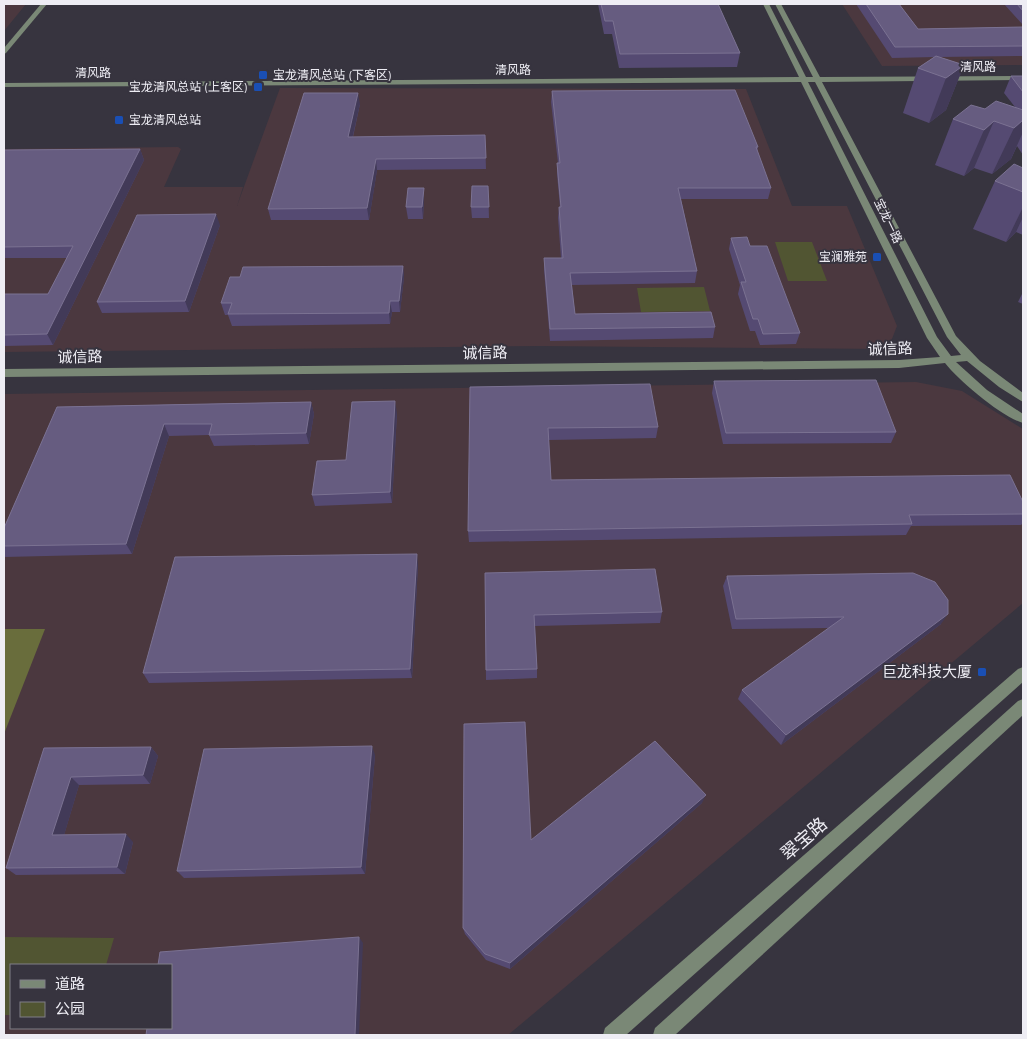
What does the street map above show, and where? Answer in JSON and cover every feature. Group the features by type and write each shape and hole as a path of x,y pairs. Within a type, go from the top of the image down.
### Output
{"street":[{"path":"4,52 44,4"},
{"name":"宝龙一路","path":"766,4 926,326 946,360 971,385 1023,419"},
{"name":"宝龙一路","path":"778,4 946,326 967,358 988,376 1023,398"},
{"name":"清风路","path":"815,77 1023,73"},
{"name":"清风路","path":"4,85 802,77"},
{"name":"清风路","path":"4,80 1023,78"},
{"name":"诚信路","path":"4,373 899,364 967,358"},
{"name":"翠宝路","path":"612,1035 1023,673"},
{"path":"662,1035 1023,706"}],"shaded area":[{"path":"4,4 26,4 4,31"},
{"path":"842,4 1023,4 1023,65 882,66"},
{"path":"280,88 746,89 792,206 847,206 897,326 888,349 541,346 4,352 4,149 178,147 181,149 164,187 243,187 237,206"},
{"path":"916,382 962,391 1023,429 1023,603 508,1035 4,1035 4,394"}],"green space":[{"path":"775,242 812,242 827,281 788,281"},
{"path":"704,287 710,311 641,312 637,288"},
{"path":"4,629 45,629 4,734"},
{"path":"4,937 114,938 106,964 10,964 10,1015 4,1015"}],"building":[{"path":"601,4 718,4 740,53 620,54 613,21 605,21"},
{"path":"866,4 899,4 918,29 1023,27 1023,46 895,47"},
{"path":"1017,4 1023,4 1023,11"},
{"path":"936,56 964,65 946,78 918,68"},
{"path":"1011,76 1023,76 1023,92"},
{"path":"735,90 758,147 756,147 771,188 678,188 697,271 570,273 575,314 711,312 715,327 550,329 544,258 563,258 557,163 560,163 552,91"},
{"path":"304,93 358,93 348,137 485,135 486,158 376,159 367,208 268,209"},
{"path":"996,101 1023,110 1023,120 1014,128 994,121 984,130 953,119 971,105 985,109"},
{"path":"140,149 47,334 4,335 4,294 48,294 73,246 4,247 4,150"},
{"path":"1014,164 1023,168 1023,192 995,181"},
{"path":"472,186 488,186 489,207 471,207"},
{"path":"408,188 424,188 422,207 406,207"},
{"path":"216,214 185,301 97,302 137,215"},
{"path":"747,237 750,246 767,246 800,333 763,334 758,319 753,319 741,282 746,282 731,238"},
{"path":"403,266 399,301 390,301 389,313 228,314 232,303 221,303 230,277 240,277 243,267"},
{"path":"876,380 896,432 726,433 714,381"},
{"path":"650,384 658,427 548,428 551,480 1010,475 1023,502 1023,514 909,515 912,524 468,531 470,387"},
{"path":"395,401 390,492 312,495 317,461 346,460 352,402"},
{"path":"311,402 306,433 209,435 212,424 164,424 126,544 4,546 4,528 57,407"},
{"path":"417,554 410,669 143,673 175,557"},
{"path":"655,569 662,612 534,615 537,669 486,670 485,573"},
{"path":"913,573 935,582 948,600 948,614 786,735 742,690 844,617 736,619 727,576"},
{"path":"525,722 531,840 655,741 706,795 510,963 485,954 463,928 464,724"},
{"path":"372,746 361,867 177,871 204,749"},
{"path":"151,747 143,775 71,777 52,835 126,834 117,867 6,868 44,748"},
{"path":"359,937 355,1035 146,1035 147,1029 172,1029 172,964 158,964 160,952"}],"place":[{"name":"宝龙清风总站 (下客区)","path":"263,75"},
{"name":"宝龙清风总站 (上客区)","path":"258,87"},
{"name":"宝龙清风总站","path":"119,120"},
{"name":"宝澜雅苑","path":"877,257"},
{"name":"巨龙科技大厦","path":"982,672"}]}
